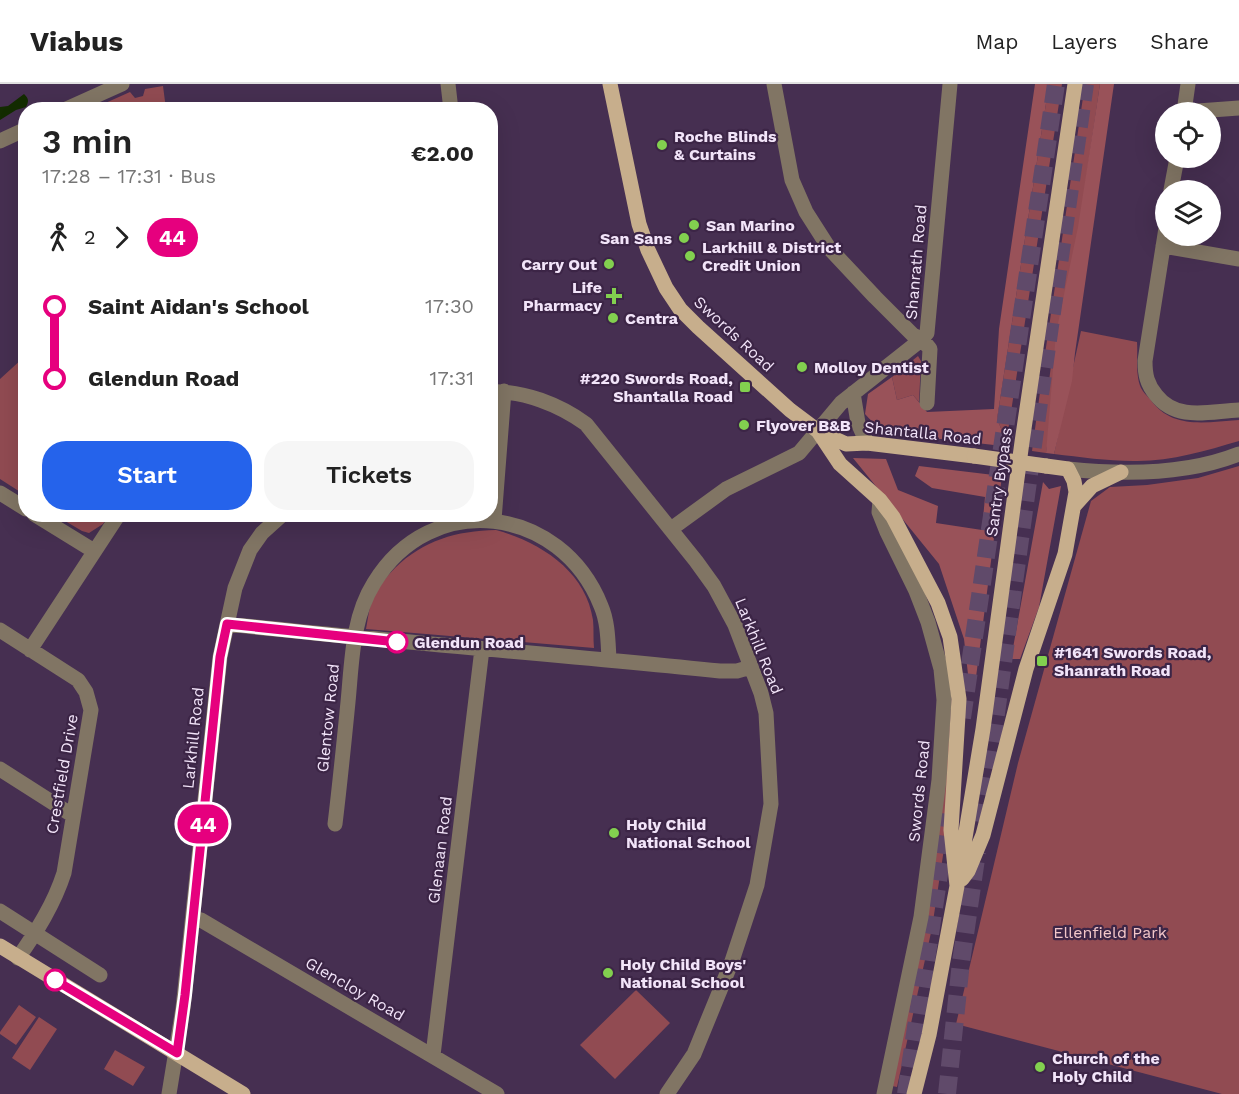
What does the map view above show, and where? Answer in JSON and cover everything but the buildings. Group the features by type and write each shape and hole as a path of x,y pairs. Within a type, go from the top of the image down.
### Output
{"main road":[{"name":"Swords Road","path":"610,84 639,224 648,250 666,288 680,309 698,327 790,410 818,431 840,464 880,500 893,517 938,603 950,638 959,699 951,830 957,886 929,1035 914,1094"},
{"name":"Santry Bypass","path":"957,886 981,740 1075,84"},
{"name":"Shantalla Road","path":"818,431 846,444 867,443 1068,469"},
{"name":"Swords Road","path":"957,886 968,871 983,835 1026,669 1065,554 1076,492 1068,469"},
{"path":"1074,506 1092,486 1121,472"},
{"path":"0,946 243,1094"}],"street":[{"path":"82,102 122,84"},
{"path":"448,84 450,102"},
{"path":"774,84 792,180 806,212 829,249 913,335 922,339 930,349 927,403"},
{"name":"Shanrath Road","path":"818,431 841,403 927,333 950,84"},
{"path":"1185,102 1188,84"},
{"path":"1221,109 1239,108"},
{"path":"0,141 18,133"},
{"path":"1239,259 1163,246 1145,361 1147,382 1161,402 1178,412 1239,410"},
{"name":"Larkhill Road","path":"498,392 543,401 573,414 586,424 714,586 735,626 761,693 766,713 771,804 757,885 732,961 694,1054 667,1094"},
{"path":"853,393 858,423 867,443"},
{"path":"671,529 726,489 799,453 818,431"},
{"name":"Shantalla Road","path":"1068,469 1102,473 1164,471 1206,464 1239,454"},
{"path":"0,493 18,504"},
{"name":"Swords Road","path":"880,500 879,512 882,520 916,591 928,622 941,669 944,700 939,780 921,917 884,1094"},
{"name":"Glentow Road","path":"498,521 526,528 545,537 561,548 576,563 602,607 608,635 609,659"},
{"path":"47,522 94,551"},
{"path":"30,650 114,522"},
{"name":"Larkhill Road","path":"169,1094 177,1053 193,918 220,657 235,588 250,550 262,533 274,522"},
{"name":"Glentow Road","path":"335,824 355,638 362,604 387,564 404,548 420,536 437,528 469,522"},
{"path":"227,624 720,671 737,671 751,667"},
{"name":"Crestfield Drive","path":"0,630 78,680 86,692 91,710 64,873 58,892 36,933 18,957"},
{"name":"Glenaan Road","path":"433,1055 482,649"},
{"path":"0,769 72,815"},
{"path":"0,911 100,975"},
{"name":"Glencloy Road","path":"193,918 201,920 496,1094"}],"green space":[{"path":"1049,84 1062,84 1006,444 996,443 1003,433 997,419"},
{"path":"1085,84 1100,84 1046,453 1032,451 1040,392 1049,381 1051,366 1045,354"},
{"path":"163,86 165,102 108,102 130,92 135,98 143,96 145,89"},
{"path":"1081,331 1137,342 1139,383 1159,409 1168,416 1190,422 1239,420 1239,441 1187,455 1146,461 1054,454"},
{"path":"918,356 921,361 919,402 913,395 897,400 892,377"},
{"path":"18,363 18,491 0,479 0,379"},
{"name":"Ellenfield Park","path":"1239,466 1239,1094 1222,1094 956,1024 1018,763 1091,501 1110,487 1198,478"},
{"path":"67,522 104,522 89,533"},
{"path":"496,530 529,542 558,561 571,573 589,603 593,620 594,648 366,629 370,605 375,594 395,568 406,558 441,539 467,532"},
{"path":"950,707 947,829 932,928 897,1087 892,1086"},
{"path":"636,990 670,1023 615,1079 580,1045"},
{"path":"19,1005 36,1017 16,1045 0,1032"},
{"path":"39,1017 57,1029 30,1070 12,1058"},
{"path":"115,1050 145,1067 133,1086 104,1069"}],"shaded area":[{"path":"1035,84 1049,84 997,419 1003,433 994,445 914,436 907,430 894,431 883,428 865,414 868,394 892,377 897,400 913,395 927,412 994,409 999,329"},
{"path":"1100,84 1114,84 1072,381 1054,454 1046,453 1056,333 1078,227"},
{"path":"24,94 27,97 28,102 18,102 18,109 0,120 0,107 8,106"},
{"path":"853,458 886,459 898,490 938,506 936,523 982,530 985,497 932,488 915,476 919,466 1002,476 975,685 969,683 964,639 939,564"},
{"path":"1043,482 1049,489 1061,486 1039,607 1020,659 1011,659"}],"tunnel":[{"path":"962,718 1056,84"},
{"path":"981,822 1085,84"},
{"path":"906,1094 948,814"},
{"path":"947,1094 961,962 977,852"}],"bus line":[{"name":"44","path":"55,980 177,1053 220,657 227,624 397,642"}],"place":[{"name":"Roche Blinds & Curtains","path":"662,145"},
{"name":"San Marino","path":"694,225"},
{"name":"San Sans","path":"684,238"},
{"name":"Larkhill & District Credit Union","path":"690,256"},
{"name":"Carry Out","path":"609,264"},
{"name":"Life Pharmacy","path":"614,296"},
{"name":"Centra","path":"613,318"},
{"name":"Molloy Dentist","path":"802,367"},
{"name":"#220 Swords Road, Shantalla Road","path":"745,387"},
{"name":"Flyover B&B","path":"744,425"},
{"name":"Glendun Road","path":"397,642"},
{"name":"#1641 Swords Road, Shanrath Road","path":"1042,661"},
{"name":"Holy Child National School","path":"614,833"},
{"name":"Holy Child Boys' National School","path":"608,973"},
{"name":"Church of the Holy Child","path":"1040,1067"}]}
